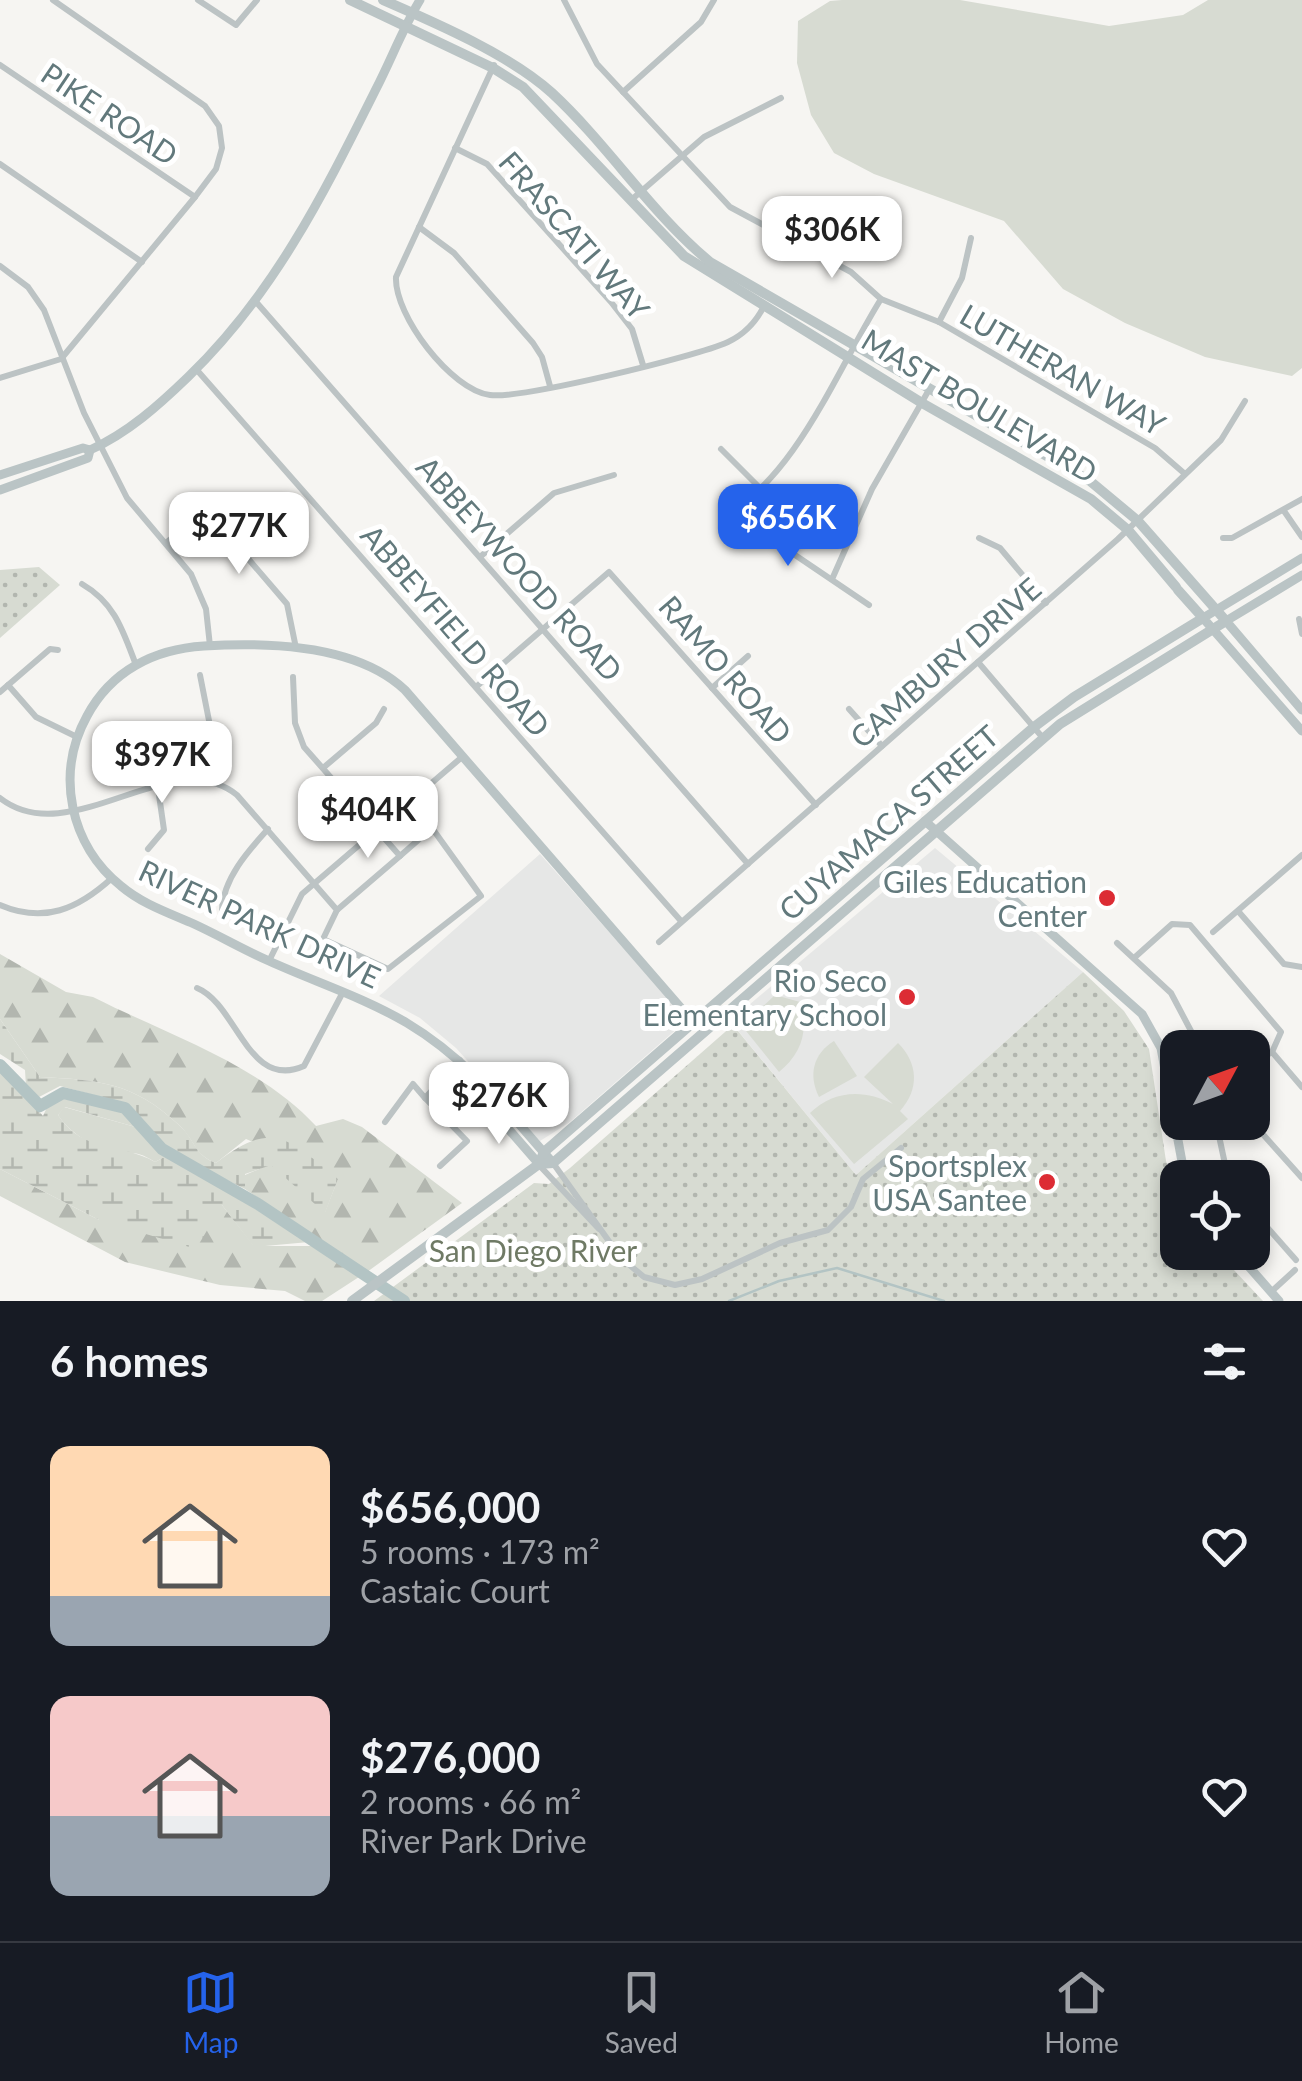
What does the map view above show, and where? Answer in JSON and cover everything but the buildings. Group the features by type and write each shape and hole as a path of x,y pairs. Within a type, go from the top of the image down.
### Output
{"main road":[{"name":"MAST BOULEVARD","path":"350,0 493,68 545,108 684,256 849,350 922,403 1091,499 1128,530 1203,618"},
{"name":"MAST BOULEVARD","path":"384,0 498,55 552,93 679,236 767,301"},
{"name":"MAST BOULEVARD","path":"849,350 930,388 1090,481 1138,521 1226,621"},
{"name":"CUYAMACA STREET","path":"539,1164 544,1152 1034,727 1074,697 1203,618"},
{"name":"CUYAMACA STREET","path":"553,1163 1044,738 1086,706 1226,621"},
{"path":"766,961 776,972"},
{"path":"352,1301 539,1164 553,1163"}],"street":[{"path":"0,378 62,359 195,197 221,155 221,133 205,106 53,0"},
{"path":"198,0 230,22 243,20 257,0"},
{"path":"0,490 62,471 88,458 95,448 154,409 257,304 317,206 420,0"},
{"path":"623,92 706,17 714,0"},
{"name":"LUTHERAN WAY","path":"566,1 598,64 730,207 851,272 881,299 938,322 1163,453 1184,474"},
{"path":"498,55 395,284 403,315 459,382 496,396 644,366 726,343 750,328 767,301"},
{"name":"PIKE ROAD","path":"0,65 195,197"},
{"path":"630,202 704,137 781,98"},
{"name":"FRASCATI WAY","path":"455,148 487,164 610,302 632,329 644,366"},
{"path":"0,164 142,262"},
{"path":"419,227 454,253 533,343 542,357 550,386"},
{"path":"938,322 962,278 971,238"},
{"path":"0,266 24,283 40,304 95,448 127,498 167,542 200,591 210,646"},
{"path":"722,515 736,509 792,452 881,299"},
{"name":"ABBEYWOOD ROAD","path":"257,304 748,864"},
{"name":"ABBEYFIELD ROAD","path":"196,369 681,921"},
{"path":"833,577 872,489 930,388"},
{"name":"CAMBURY DRIVE","path":"659,942 1138,521 1221,440 1245,401"},
{"path":"0,475 83,448 95,448"},
{"path":"721,449 759,488"},
{"path":"480,557 554,493 614,475"},
{"path":"1223,538 1232,538 1302,499"},
{"path":"736,509 746,521 869,605"},
{"path":"1284,511 1302,536"},
{"path":"167,542 196,517 215,520 287,604 294,623 296,650"},
{"path":"979,538 1000,548 1046,603"},
{"name":"CUYAMACA STREET","path":"1203,618 1302,558"},
{"name":"RAMO ROAD","path":"543,626 599,578 609,572 615,575 816,805"},
{"name":"CUYAMACA STREET","path":"1226,621 1302,574"},
{"path":"82,584 111,606 136,664"},
{"name":"MAST BOULEVARD","path":"1203,618 1302,731"},
{"path":"1299,619 1302,634"},
{"name":"MAST BOULEVARD","path":"1226,621 1302,710"},
{"path":"476,687 543,626"},
{"name":"RIVER PARK DRIVE","path":"694,1023 404,690 378,669 334,652 210,646 158,654 136,664 98,698 76,737 70,768 73,810 85,844 112,878 146,903 269,961 344,991 418,1030 473,1070 553,1163 621,1258 644,1277 659,1283 691,1283 780,1243 828,1230 852,1207 862,1180 901,1148"},
{"path":"0,692 50,649 58,650"},
{"path":"712,688 748,656"},
{"path":"978,662 1044,738"},
{"path":"200,675 214,746 208,780"},
{"path":"293,677 298,736 400,856"},
{"path":"8,685 36,717 76,737"},
{"path":"323,768 376,724 384,709"},
{"path":"850,709 882,746"},
{"path":"269,961 302,894 462,756"},
{"path":"0,798 33,814 73,810 158,788 208,780 232,790 337,910"},
{"path":"148,849 164,830 158,788"},
{"path":"925,822 1142,1014 1160,1046"},
{"path":"432,828 481,896 388,970 323,939 337,910 400,856 432,828"},
{"path":"222,910 222,900 242,858 268,829"},
{"path":"1213,932 1302,855"},
{"path":"0,904 25,914 56,913 76,905 112,878"},
{"path":"1238,911 1284,964 1302,967"},
{"path":"1134,958 1181,922 1190,925 1281,1032 1272,1052 1302,1087"},
{"path":"1117,942 1172,993 1191,1030"},
{"path":"197,988 228,1011 250,1053 288,1070 304,1066 344,991"},
{"path":"425,1098 458,1061"},
{"name":"RIVER PARK DRIVE","path":"458,1061 462,1077 600,1230"},
{"path":"385,1122 412,1084 467,1142 440,1166"},
{"path":"1268,1140 1302,1178"},
{"path":"1252,1270 1275,1297 1299,1271 1299,1259 1270,1229"}],"shaded area":[{"name":"Rio Seco Elementary School","path":"935,848 1083,972 856,1175 730,1021"},
{"path":"540,854 687,1020 570,1122 540,1141 456,1048 420,1018 379,996"}],"green space":[{"path":"960,0 1109,26 1183,15 1208,0 1302,0 1302,368 1292,376 1205,357 1125,323 1063,289 1004,221 874,174 834,153 811,115 797,63 798,21 830,1"},
{"path":"39,567 60,585 0,638 0,570"},
{"path":"0,954 66,992 93,997 240,1068 293,1104 316,1126 343,1119 362,1127 462,1203 367,1272 245,1189 245,1175 271,1164 325,1212 338,1179 246,1139 216,1163 203,1156 162,1111 130,1092 98,1082 40,1077 0,1019"},
{"path":"1083,972 1124,1011 1149,1049 1166,1160 1160,1160 1160,1270 1234,1270 1263,1301 374,1301 534,1183 549,1184 570,1168 733,1025 856,1175"},
{"path":"775,995 800,1002 804,1022 798,1049 779,1072 742,1026"},
{"path":"0,1019 40,1077 98,1082 130,1092 162,1111 184,1130 203,1156 216,1163 252,1141 267,1138 293,1144 338,1179 325,1213 271,1165 245,1174 245,1189 165,1149 124,1103 60,1086 39,1097 26,1087 25,1070 0,1054"},
{"path":"834,1041 857,1076 819,1097 814,1066 821,1052"},
{"path":"898,1043 913,1068 911,1094 900,1111 908,1119 854,1164 810,1113 829,1100 850,1094 893,1104 864,1077"},
{"path":"0,1072 14,1080 43,1116 48,1105 59,1098 126,1111 139,1128 65,1107 58,1115 69,1128 92,1142 155,1162 168,1155 309,1242 254,1247 222,1205 196,1249 99,1220 0,1169"},
{"path":"64,1107 139,1128 168,1155 155,1162 141,1155 95,1146 62,1121 58,1115"},
{"path":"0,1169 99,1220 222,1205 254,1246 312,1246 359,1277 322,1301 305,1301 285,1291 220,1285 125,1262 0,1196"}],"waterway":[{"name":"San Diego River","path":"0,1065 40,1106 63,1093 125,1108 162,1149 258,1204 404,1301"},
{"path":"729,1301 779,1281 837,1268 944,1301"}],"place":[{"name":"Giles Education Center","path":"1107,898"},
{"name":"Rio Seco Elementary School","path":"907,997"},
{"name":"Sportsplex USA Santee","path":"1047,1182"}]}
